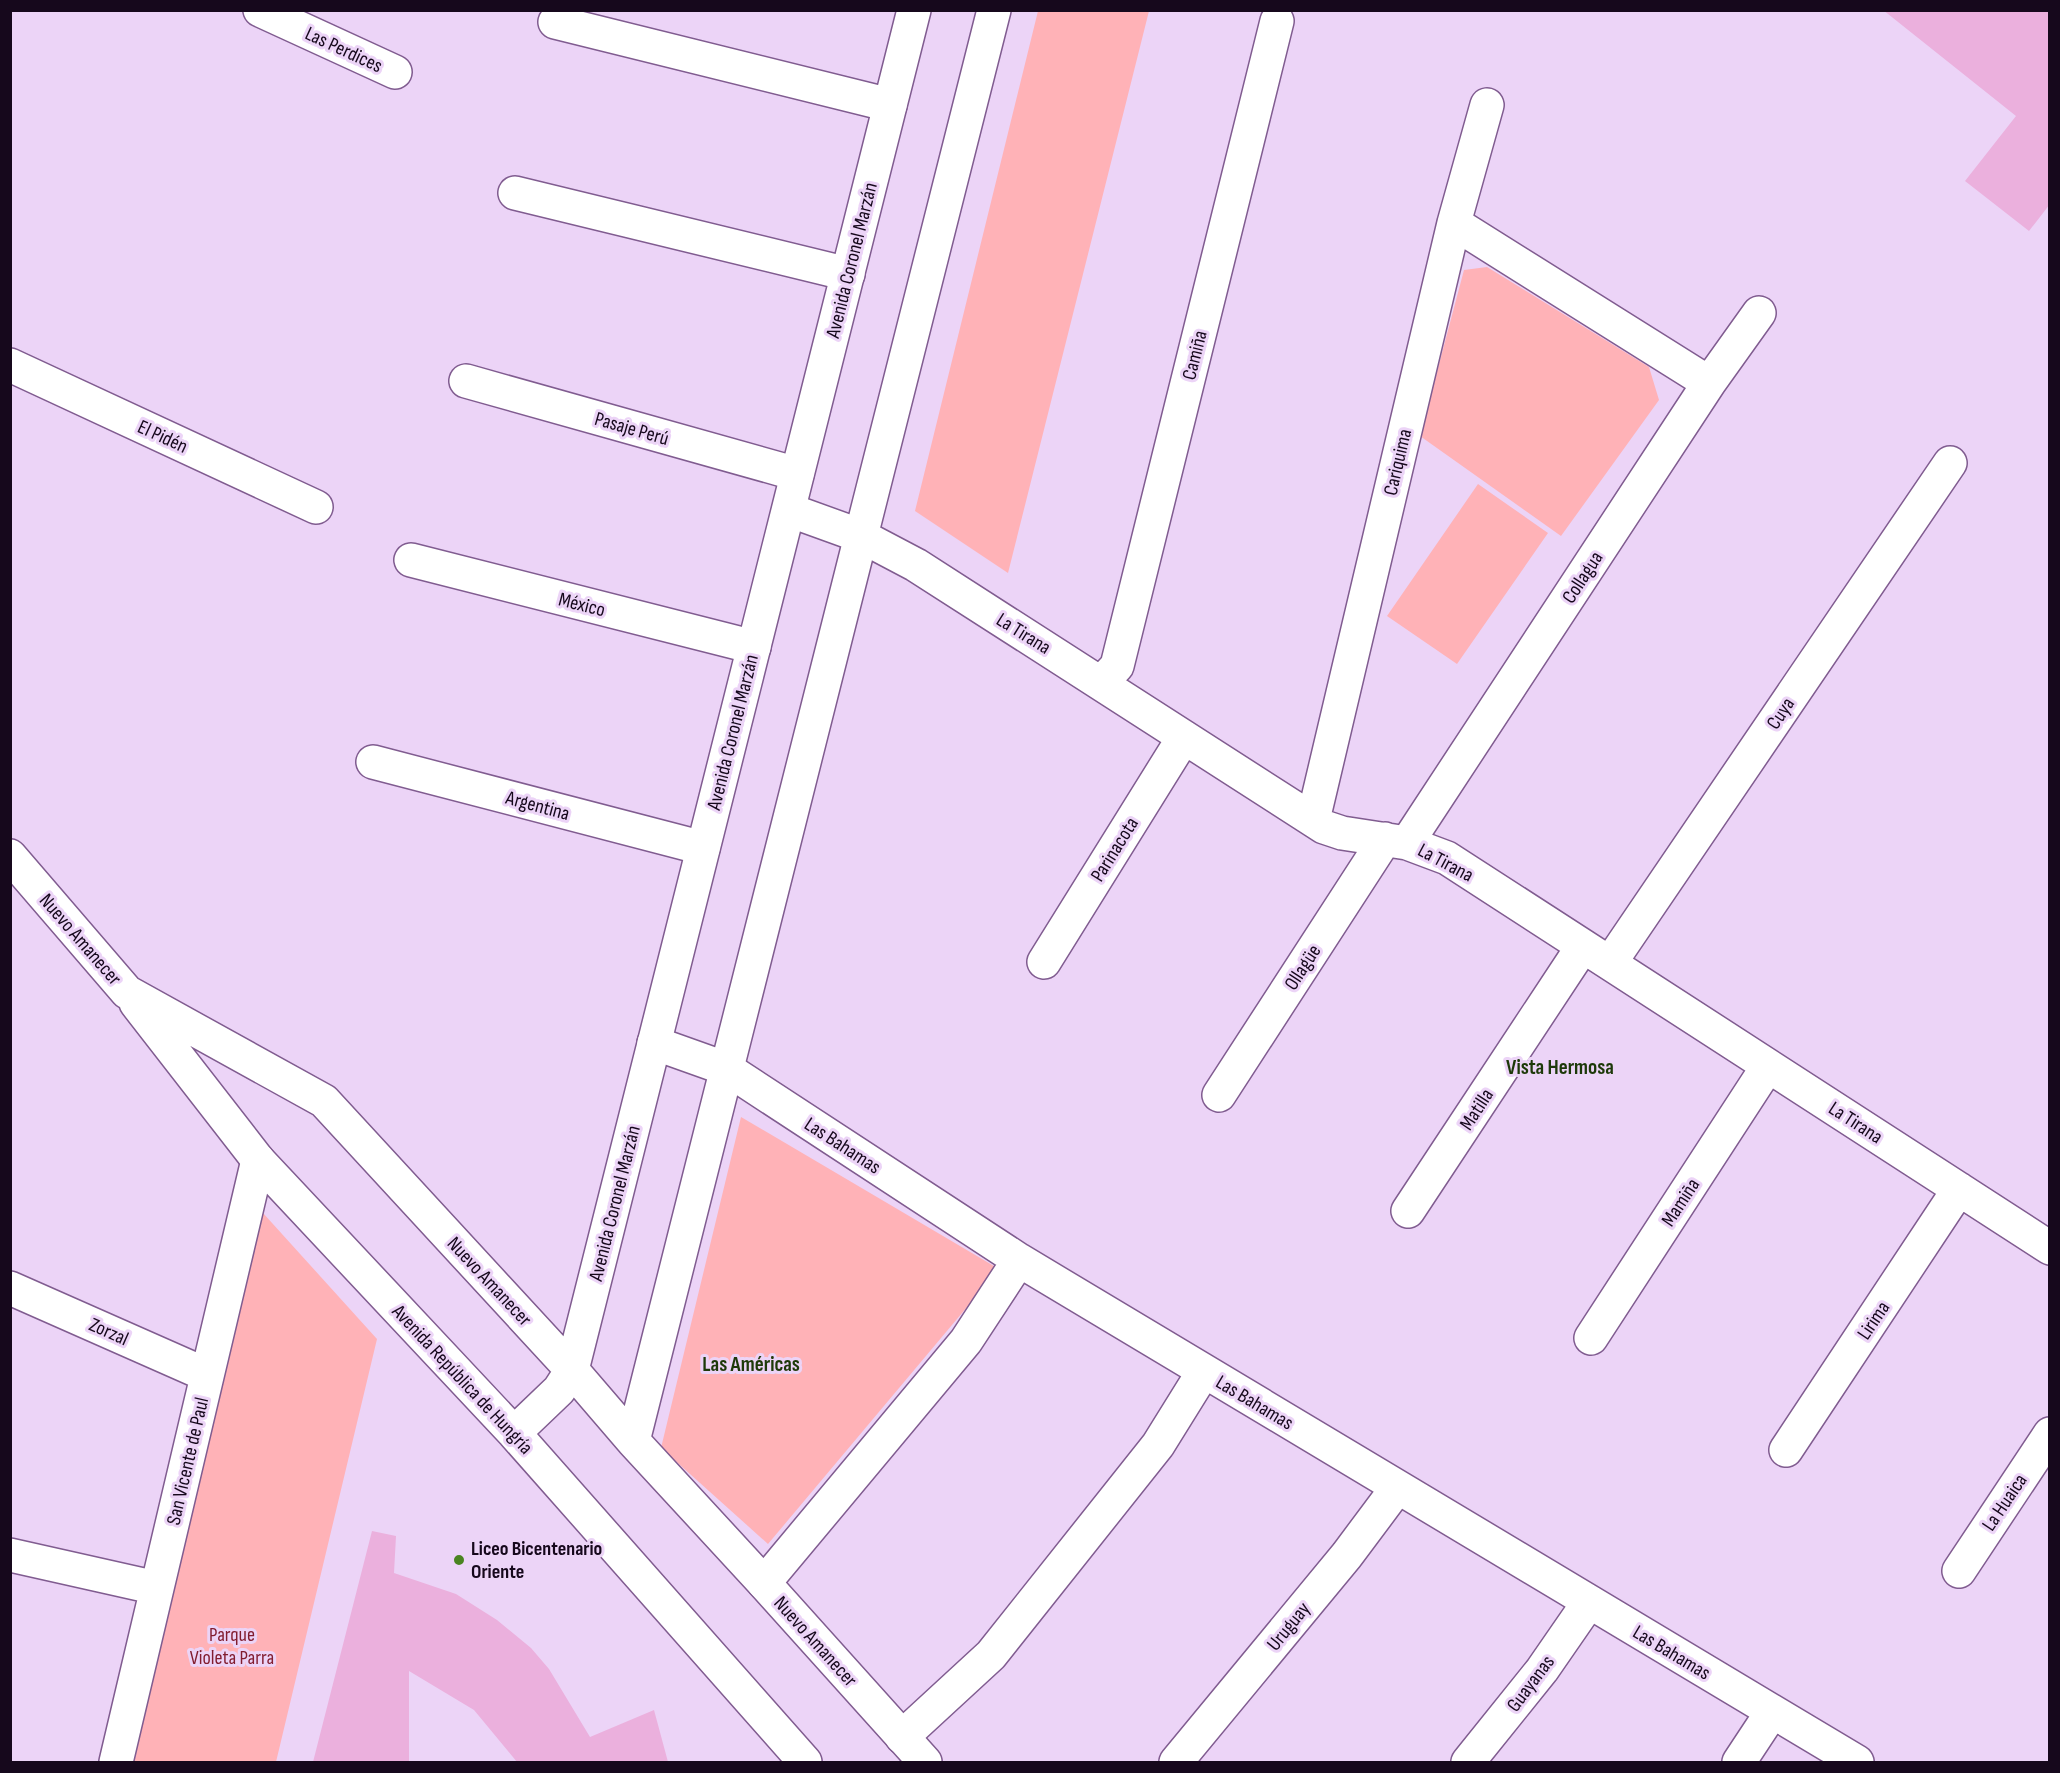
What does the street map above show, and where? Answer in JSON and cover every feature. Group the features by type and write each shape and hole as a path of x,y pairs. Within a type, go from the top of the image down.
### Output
{"street":[{"name":"Las Perdices","path":"260,10 395,72"},
{"name":"Avenida Coronel Marzán","path":"514,1433 559,1390 572,1370 914,10"},
{"path":"633,1441 994,10"},
{"name":"Camiña","path":"1101,683 1118,666 1277,21"},
{"path":"555,22 890,105"},
{"name":"Cariquima","path":"1313,820 1454,223 1487,105"},
{"path":"515,193 848,274"},
{"path":"1454,223 1709,383"},
{"name":"Collagua","path":"1396,841 1759,313"},
{"name":"El Pidén","path":"10,365 316,507"},
{"name":"Pasaje Perú","path":"466,381 797,474"},
{"name":"Cuya","path":"1597,954 1950,463"},
{"name":"La Tirana","path":"789,510 861,536 916,565 1324,827 1342,833 1396,841 1447,858 2049,1248"},
{"name":"México","path":"411,560 754,647"},
{"name":"Parinacota","path":"1044,962 1184,737"},
{"name":"Argentina","path":"373,762 703,848"},
{"name":"Ollagüe","path":"1219,1095 1396,841"},
{"name":"Nuevo Amanecer","path":"10,856 127,992 324,1101 572,1370 633,1441 925,1762"},
{"name":"Matilla","path":"1408,1211 1597,954"},
{"name":"Avenida República de Hungría","path":"127,992 258,1160 514,1433 805,1762"},
{"name":"Las Bahamas","path":"654,1043 728,1070 1019,1260 1857,1762"},
{"name":"Mamiña","path":"1591,1338 1768,1066"},
{"name":"San Vicente de Paul","path":"116,1762 258,1160"},
{"name":"Lirima","path":"1786,1450 1959,1190"},
{"path":"764,1583 966,1341 1019,1260"},
{"name":"Zorzal","path":"10,1288 207,1375"},
{"path":"902,1737 990,1655 1158,1445 1204,1371"},
{"name":"La Huaica","path":"1959,1571 2049,1434"},
{"name":"Uruguay","path":"1176,1762 1347,1555 1397,1488"},
{"path":"10,1555 157,1588"},
{"name":"Guayanas","path":"1468,1762 1542,1670 1589,1602"},
{"path":"1739,1762 1772,1712"}],"green space":[{"path":"1038,11 1149,11 1008,573 915,511"},
{"path":"1487,267 1649,367 1659,400 1561,536 1420,436 1464,270"},
{"path":"1478,484 1548,533 1457,664 1387,616"},
{"path":"741,1117 999,1269 768,1544 661,1448"},
{"name":"Parque Violeta Parra","path":"263,1213 377,1339 276,1762 131,1762"}],"building":[{"path":"1883,10 2050,10 2050,204 2029,231 1965,181 2016,116"},
{"path":"372,1531 396,1536 394,1573 456,1594 497,1620 531,1648 549,1669 590,1737 654,1710 668,1762 517,1762 474,1710 409,1671 409,1762 313,1762"}],"place":[{"name":"Liceo Bicentenario Oriente","path":"459,1560"}],"district":[{"name":"Vista Hermosa","path":"1560,1067"},
{"name":"Las Américas","path":"751,1364"}]}
